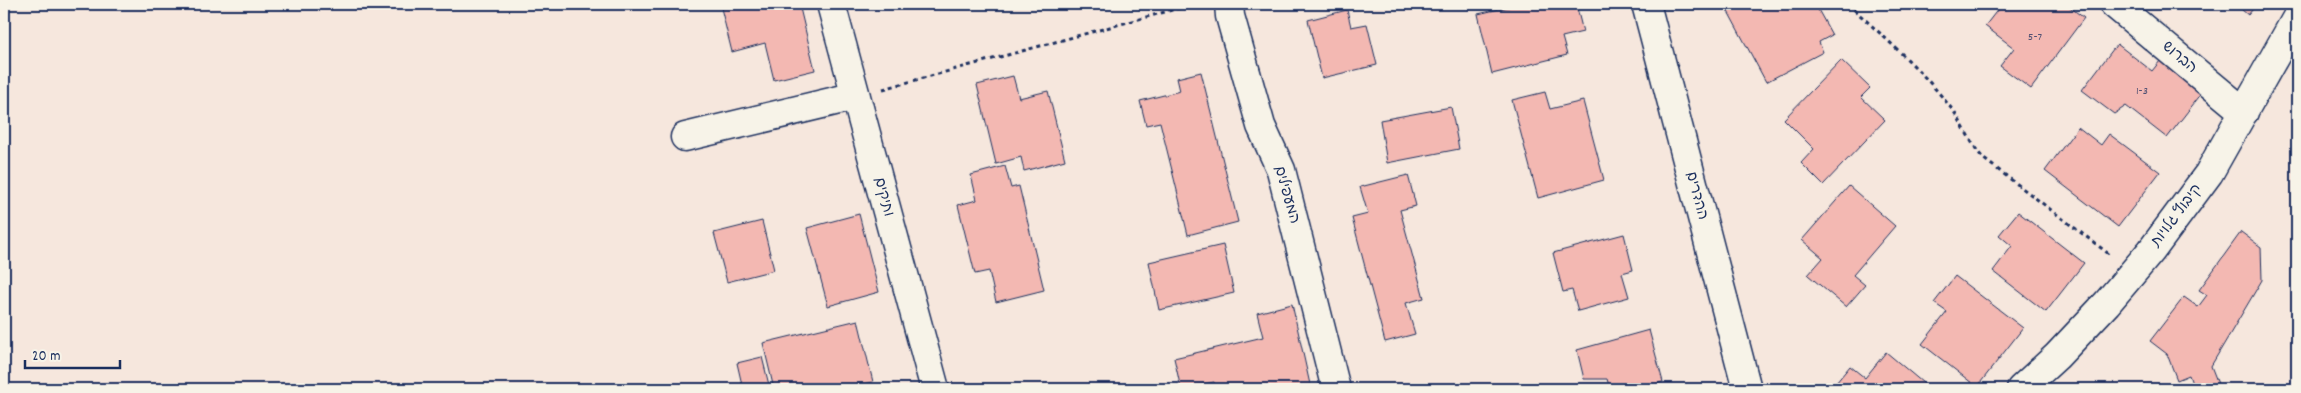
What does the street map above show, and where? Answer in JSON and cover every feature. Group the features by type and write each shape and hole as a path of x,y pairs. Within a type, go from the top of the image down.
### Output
{"street":[{"name":"ותיקים","path":"831,4 935,389"},
{"name":"המעפילים","path":"1230,4 1230,16 1261,126 1281,170 1336,389"},
{"name":"ההדרים","path":"1646,4 1747,389"},
{"name":"הברוש","path":"2114,4 2244,112"},
{"name":"קיבוץ גלויות","path":"2021,389 2057,356 2133,273 2209,173 2297,17"},
{"path":"685,136 856,96"}],"path":[{"path":"856,96 1194,4"},
{"path":"1848,4 1908,60 1952,108 1976,150 1984,159 2133,273"}],"building":[{"path":"720,4 799,4 815,70 774,80 765,43 732,52"},
{"path":"1521,4 1576,4 1583,32 1562,37 1567,55 1492,74 1478,14"},
{"path":"1724,4 1815,4 1832,35 1819,42 1823,52 1766,82"},
{"path":"2002,4 2066,4 2084,18 2031,89 2000,66 2014,48 1985,26"},
{"path":"2235,4 2257,4 2248,15"},
{"path":"1347,10 1351,27 1367,24 1377,65 1322,78 1308,20"},
{"path":"2117,44 2152,71 2160,61 2202,93 2167,138 2126,106 2114,114 2082,90"},
{"path":"1841,60 1870,88 1861,97 1885,120 1823,185 1801,163 1814,149 1784,119"},
{"path":"1201,72 1238,222 1188,235 1160,122 1146,125 1140,101 1180,91 1177,78"},
{"path":"1013,76 1019,98 1048,91 1065,160 1024,171 1021,157 996,164 977,85"},
{"path":"1545,92 1550,109 1583,101 1604,180 1538,198 1512,100"},
{"path":"1451,107 1459,149 1387,163 1380,120"},
{"path":"2078,127 2101,145 2109,134 2160,172 2118,227 2045,171"},
{"path":"1005,166 1011,188 1019,186 1044,290 996,302 989,271 975,274 958,205 977,200 971,175"},
{"path":"1408,175 1416,206 1400,210 1424,298 1406,303 1415,334 1385,342 1352,218 1368,214 1360,187"},
{"path":"1849,186 1895,226 1853,275 1865,285 1846,307 1808,275 1823,258 1802,240"},
{"path":"2018,212 2084,263 2046,312 1993,271 2012,246 1999,235"},
{"path":"859,214 879,292 828,306 807,228"},
{"path":"762,221 774,270 727,282 714,233"},
{"path":"2241,232 2261,247 2262,280 2211,366 2220,389 2194,389 2189,375 2177,380 2167,354 2150,341 2184,297 2198,307 2207,295 2199,290"},
{"path":"1624,234 1633,270 1622,273 1629,297 1578,311 1572,290 1563,292 1553,253"},
{"path":"1223,245 1234,293 1159,310 1149,262"},
{"path":"1955,276 2023,328 1977,387 1922,344 1947,312 1934,303"},
{"path":"1292,304 1311,389 1216,389 1214,382 1181,389 1174,358 1263,337 1257,313"},
{"path":"858,320 873,382 842,389 774,389 763,343"},
{"path":"1649,330 1663,382 1636,389 1610,389 1607,379 1584,379 1577,350"},
{"path":"1886,352 1929,388 1831,389 1850,366 1865,378"},
{"path":"762,357 770,389 743,389 737,363"}]}
